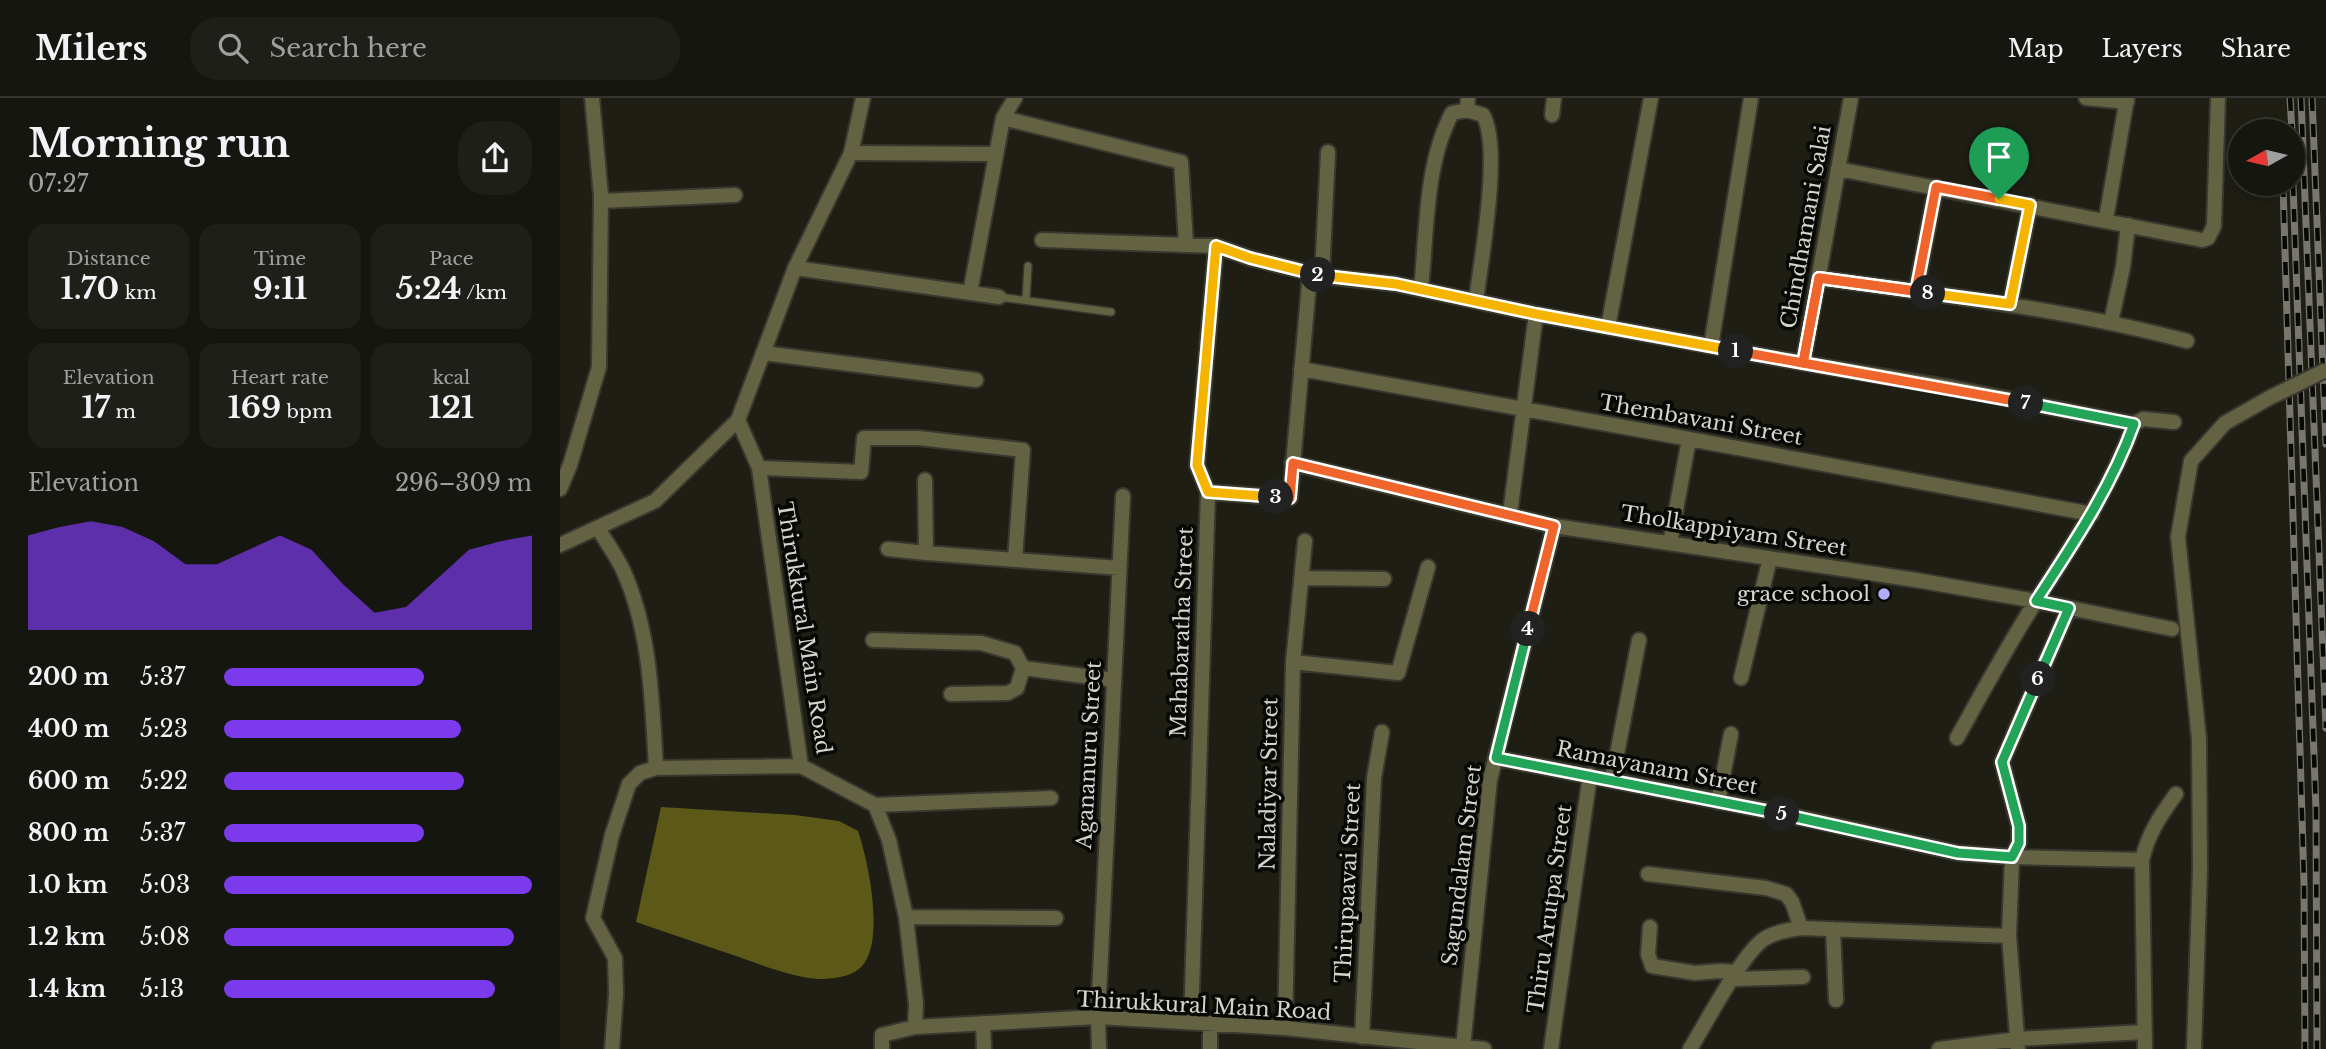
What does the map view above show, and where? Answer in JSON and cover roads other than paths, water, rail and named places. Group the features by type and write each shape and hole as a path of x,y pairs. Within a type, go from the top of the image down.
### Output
{"street":[{"path":"560,489 599,367 601,201 592,98"},
{"path":"560,545 655,501 738,419 795,268 851,153 863,98"},
{"path":"970,293 1003,118 1015,98"},
{"path":"1552,115 1554,98"},
{"path":"1608,327 1651,98"},
{"path":"1711,346 1751,98"},
{"name":"Chindhamani Salai","path":"1803,363 1850,98"},
{"path":"2086,98 2127,100 2106,219"},
{"path":"1838,169 2106,219 2197,239 2208,238 2212,233 2218,155 2218,98"},
{"path":"1421,289 1433,164 1443,130 1452,113 1468,104 1483,115 1489,125 1492,158 1476,301"},
{"path":"1003,118 1181,162 1186,244"},
{"path":"1208,492 1290,498 1301,369 1316,275 1328,152"},
{"path":"851,153 996,155"},
{"path":"1916,291 1936,187"},
{"path":"601,201 735,195"},
{"path":"2010,304 2030,205"},
{"path":"2111,322 2123,267 2128,225"},
{"path":"1042,240 1216,246 1316,275 1421,289 1536,314 1953,388 2134,424"},
{"name":"Mahabaratha Street","path":"1191,1022 1208,492 1197,465 1216,246"},
{"path":"795,268 999,297"},
{"path":"1819,278 2010,304 2111,322 2188,341"},
{"path":"1510,514 1536,314"},
{"path":"763,353 975,380"},
{"name":"Thembavani Street","path":"1301,369 2092,514"},
{"path":"2194,1049 2199,933 2199,739 2178,537 2191,461 2225,423 2326,370"},
{"name":"Thirukkural Main Road","path":"738,419 759,468 801,766 875,806"},
{"path":"1957,738 2036,601 2092,514 2123,453 2134,424 2143,419 2174,422"},
{"path":"759,468 861,472 864,438 919,438 1023,450 1015,559"},
{"path":"1670,543 1689,439"},
{"name":"Tholkappiyam Street","path":"1293,463 1554,526 2036,601 2172,629"},
{"path":"925,480 926,553"},
{"name":"Agananuru Street","path":"1100,1049 1098,1017 1123,496"},
{"name":"Sagundalam Street","path":"1463,1047 1490,780 1554,526"},
{"path":"598,528 623,570 642,631 651,679 656,768"},
{"name":"Naladiyar Street","path":"1285,1028 1293,662 1305,541"},
{"path":"888,549 1119,568"},
{"path":"1741,678 1770,558"},
{"path":"1293,662 1398,673 1428,567"},
{"path":"1301,578 1384,579"},
{"path":"2018,1044 2009,936 2012,857 2019,843 2019,826 2002,762 2069,608"},
{"path":"873,640 981,643 999,646 1015,653 1023,668 1017,688 1008,693 951,694"},
{"path":"1612,780 1639,640"},
{"path":"1023,668 1114,680"},
{"name":"Thirupaavai Street","path":"1362,1037 1374,778 1382,732"},
{"path":"1718,802 1731,734"},
{"name":"Ramayanam Street","path":"1496,758 1590,775 1958,853 2142,860"},
{"path":"612,1049 616,994 615,958 593,918 612,835 629,785 640,773 656,768 801,766"},
{"name":"Thiru Arutpa Street","path":"1551,1049 1590,775"},
{"path":"2145,1049 2142,860 2146,840 2175,794"},
{"path":"915,1027 916,1004 906,917 889,840 875,806 1051,798"},
{"path":"1648,874 1766,888 1786,894 1792,902 1801,928"},
{"path":"906,917 1056,918"},
{"path":"1650,927 1648,954 1652,965 1695,973 1720,971 1735,976 1803,977"},
{"path":"1690,1049 1750,952 1764,939 1781,931 1801,928 2009,936"},
{"path":"1833,929 1836,1000"},
{"name":"Thirukkural Main Road","path":"882,1049 883,1035 915,1027 1098,1017 1285,1028 1362,1037 1386,1044 1483,1049"},
{"path":"983,1023 984,1049"},
{"path":"1210,1023 1210,1049"},
{"path":"1939,1049 2144,1032"}],"lane":[{"path":"1026,299 1028,266"},
{"path":"999,297 1111,312"}],"railway":[{"path":"2290,98 2291,119"},
{"path":"2301,98 2326,728"},
{"path":"2312,98 2326,444"},
{"path":"2283,196 2304,883 2305,1049"},
{"path":"2293,196 2316,810 2317,1049"}],"place":[{"name":"grace school","path":"1884,594"}]}
